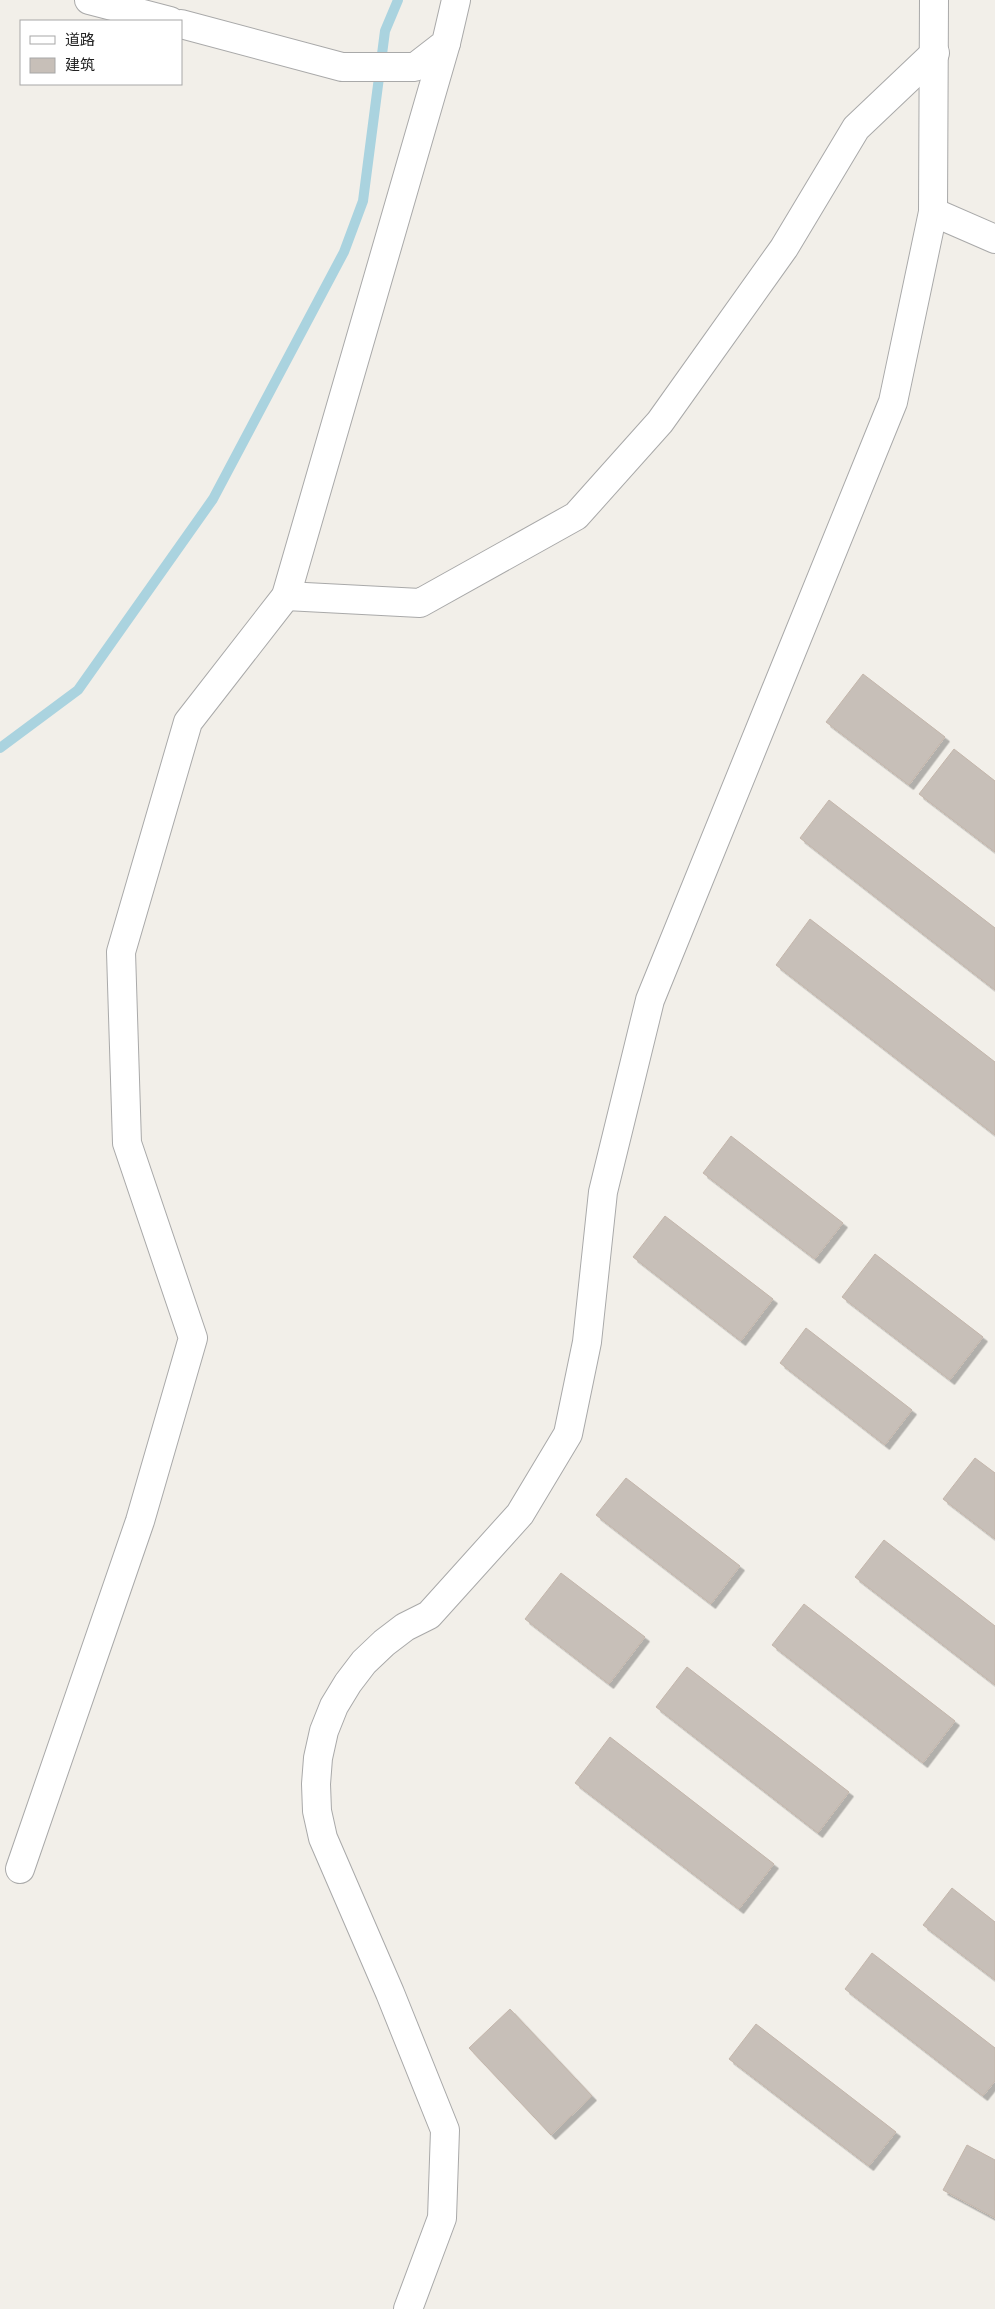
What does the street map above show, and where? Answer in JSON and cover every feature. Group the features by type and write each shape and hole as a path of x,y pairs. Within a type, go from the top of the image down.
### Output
{"street":[{"path":"89,0 166,20"},
{"path":"20,1869 140,1521 193,1338 127,1143 121,952 188,722 286,596 446,44 456,0"},
{"path":"408,2309 442,2218 445,2130 390,1994 323,1838 317,1811 316,1784 324,1731 343,1690 364,1662 405,1627 429,1614 520,1514 568,1434 588,1342 603,1192 650,1000 893,402 933,212 934,0"},
{"path":"182,24 342,67 415,67 446,44"},
{"path":"286,596 420,603 576,516 660,422 784,248 856,128 935,53"},
{"path":"933,212 995,240"}],"building":[{"path":"863,674 945,737 909,785 826,722"},
{"path":"954,749 995,781 995,852 919,794"},
{"path":"829,800 995,928 995,990 800,838"},
{"path":"810,919 995,1062 995,1135 776,965"},
{"path":"731,1136 843,1223 815,1259 703,1173"},
{"path":"665,1216 773,1299 741,1341 633,1257"},
{"path":"875,1254 983,1337 950,1380 842,1297"},
{"path":"806,1328 912,1410 885,1445 780,1363"},
{"path":"975,1458 995,1473 995,1539 943,1499"},
{"path":"626,1478 740,1566 711,1604 596,1515"},
{"path":"884,1540 995,1626 995,1685 855,1577"},
{"path":"561,1573 645,1637 609,1684 525,1619"},
{"path":"804,1604 955,1721 923,1763 772,1645"},
{"path":"687,1667 849,1792 818,1833 656,1707"},
{"path":"610,1737 774,1864 739,1909 575,1783"},
{"path":"952,1888 995,1922 995,1980 923,1925"},
{"path":"872,1953 995,2048 995,2081 983,2096 845,1989"},
{"path":"510,2009 592,2096 551,2135 469,2048"},
{"path":"756,2024 896,2132 869,2166 729,2059"},
{"path":"967,2145 995,2160 995,2218 943,2190"}],"waterway":[{"path":"0,748 78,690 213,499 344,252 363,201 385,31 398,0"}]}
